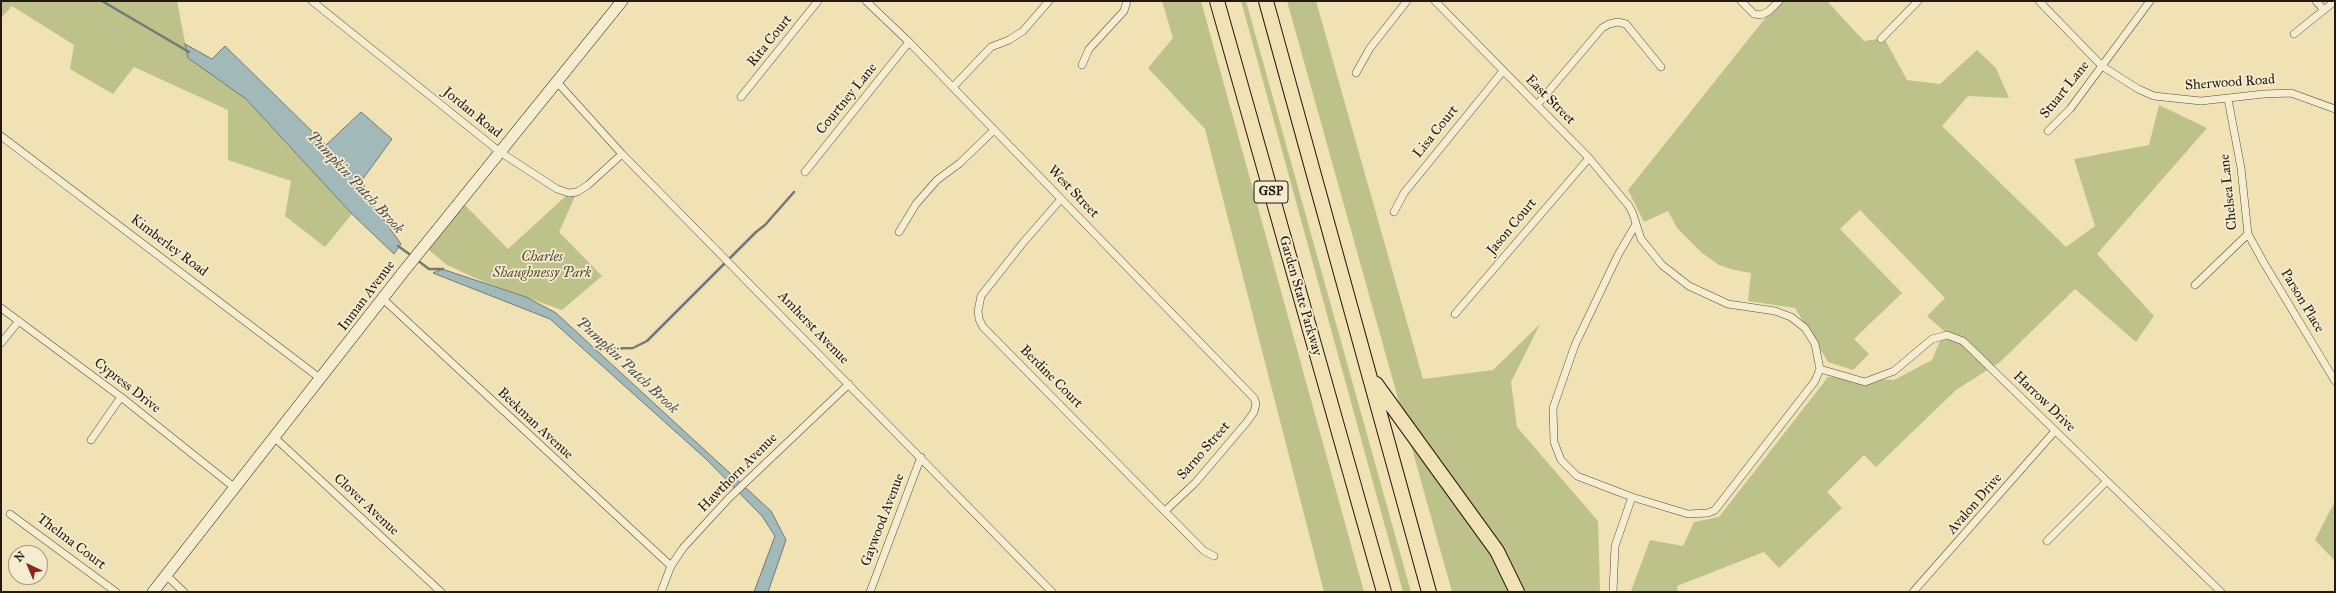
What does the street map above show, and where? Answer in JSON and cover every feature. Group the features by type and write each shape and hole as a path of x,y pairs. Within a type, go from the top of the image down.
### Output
{"highway":[{"name":"Garden State Parkway","path":"1217,1 1384,592"},
{"path":"1266,1 1335,256 1370,376 1429,592"},
{"path":"1370,376 1497,551 1516,592"}],"main road":[{"name":"Inman Avenue","path":"153,592 236,488 404,271 622,1"}],"street":[{"name":"Jordan Road","path":"312,1 500,152 557,190 569,193 577,192 588,185 622,154"},
{"name":"Rita Court","path":"741,97 818,1"},
{"name":"West Street","path":"866,1 909,42 1249,391 1256,404"},
{"path":"953,87 991,47 1009,40 1023,31 1049,1"},
{"path":"1082,65 1089,49 1124,11 1127,1"},
{"path":"1356,73 1370,48 1407,1"},
{"name":"East Street","path":"1435,1 1589,158 1629,206 1641,239 1662,265 1689,286 1728,304 1775,311 1791,317 1805,328 1815,344 1820,369"},
{"path":"1741,1 1754,14 1761,15 1769,11 1779,1"},
{"path":"1881,39 1918,1"},
{"name":"Sherwood Road","path":"2039,1 2102,66 2138,90 2154,96 2201,101 2264,94 2291,93 2335,109"},
{"name":"Stuart Lane","path":"2048,131 2070,109 2150,1"},
{"path":"2316,1 2324,10"},
{"path":"2294,34 2335,1"},
{"path":"1536,105 1602,28 1609,24 1618,22 1626,24 1661,67"},
{"name":"Courtney Lane","path":"805,172 909,42"},
{"name":"Lisa Court","path":"1394,212 1404,193 1503,70"},
{"name":"Amherst Avenue","path":"557,82 622,154 724,256 1052,592"},
{"name":"Chelsea Lane","path":"2195,285 2248,234 2241,168 2228,99"},
{"path":"899,232 916,204 937,180 960,163 994,130"},
{"name":"Kimberley Road","path":"1,136 321,379"},
{"name":"Jason Court","path":"1455,314 1589,158"},
{"name":"Berdine Court","path":"1061,199 1022,244 981,296 978,311 979,320 983,328 1204,551 1214,556"},
{"path":"1636,224 1618,255 1576,345 1553,408 1554,442 1561,460 1577,476 1632,497 1690,514 1708,513 1715,510 1815,382 1820,369"},
{"name":"Parson Place","path":"2248,234 2335,381"},
{"name":"Beekman Avenue","path":"383,299 671,566"},
{"name":"Cypress Drive","path":"1,308 121,398 236,488"},
{"path":"1,343 19,321"},
{"name":"Harrow Drive","path":"1820,369 1865,382 1894,371 1932,339 1947,335 1962,342 2056,431 2221,592"},
{"name":"Hawthorn Avenue","path":"661,592 671,566 683,548 729,498 849,384"},
{"path":"91,440 121,398"},
{"name":"Sarno Street","path":"1165,511 1195,483 1254,412 1256,404"},
{"name":"Avalon Drive","path":"1913,592 2056,431"},
{"name":"Clover Avenue","path":"274,437 440,592"},
{"name":"Gaywood Avenue","path":"870,592 921,457"},
{"path":"2047,541 2107,481"},
{"path":"1613,592 1615,546 1632,497"},
{"name":"Thelma Court","path":"10,514 116,592"},
{"path":"166,576 184,592"}],"green space":[{"path":"1,1 177,1 188,58 246,99 352,214 325,247 285,216 291,181 228,160 228,110 134,67 113,94 70,69 74,45 12,6 1,18"},
{"path":"1162,1 1201,1 1364,592 1324,592 1205,129 1148,68 1173,38"},
{"path":"1241,1 1246,1 1411,592 1403,592"},
{"path":"1287,1 1316,1 1423,379 1493,370 1540,324 1511,382 1517,427 1598,521 1600,591 1631,591 1650,540 1683,546 1694,522 1719,517 1828,377 1894,380 1932,360 1944,331 1927,316 1945,298 1860,210 1840,229 1902,293 1854,339 1869,354 1853,370 1828,362 1795,308 1748,301 1751,273 1734,270 1719,265 1702,253 1677,228 1668,211 1644,222 1628,190 1779,1 1827,1 1864,41 1884,38 1907,80 1940,84 1977,50 1996,68 2009,98 1968,96 1942,126 2066,247 2095,226 2074,159 2149,145 2159,105 2207,128 2097,254 2154,316 2136,342 2075,289 2000,362 1956,390 1876,467 1864,455 1827,492 1842,508 1779,568 1764,552 1677,586 1678,592 1452,592"},
{"name":"Charles Shaughnessy Park","path":"577,192 559,232 602,276 562,310 484,282 447,265 424,246 461,201 508,249 569,193"},
{"path":"2335,501 2335,561 2315,540"}],"water":[{"path":"185,44 212,59 225,46 326,145 361,112 392,139 362,180 368,197 401,244 394,254 352,214 246,99 188,58"},
{"path":"442,269 526,297 556,313 771,511 786,540 768,592 754,592 775,536 762,516 706,459 550,319 433,273"}],"waterway":[{"name":"Pumpkin Patch Brook","path":"102,1 189,52"},
{"path":"596,349 633,348 647,341 756,232 765,225 794,192"},
{"name":"Pumpkin Patch Brook","path":"398,246 412,256"},
{"name":"Pumpkin Patch Brook","path":"417,260 429,269 443,269"}]}
